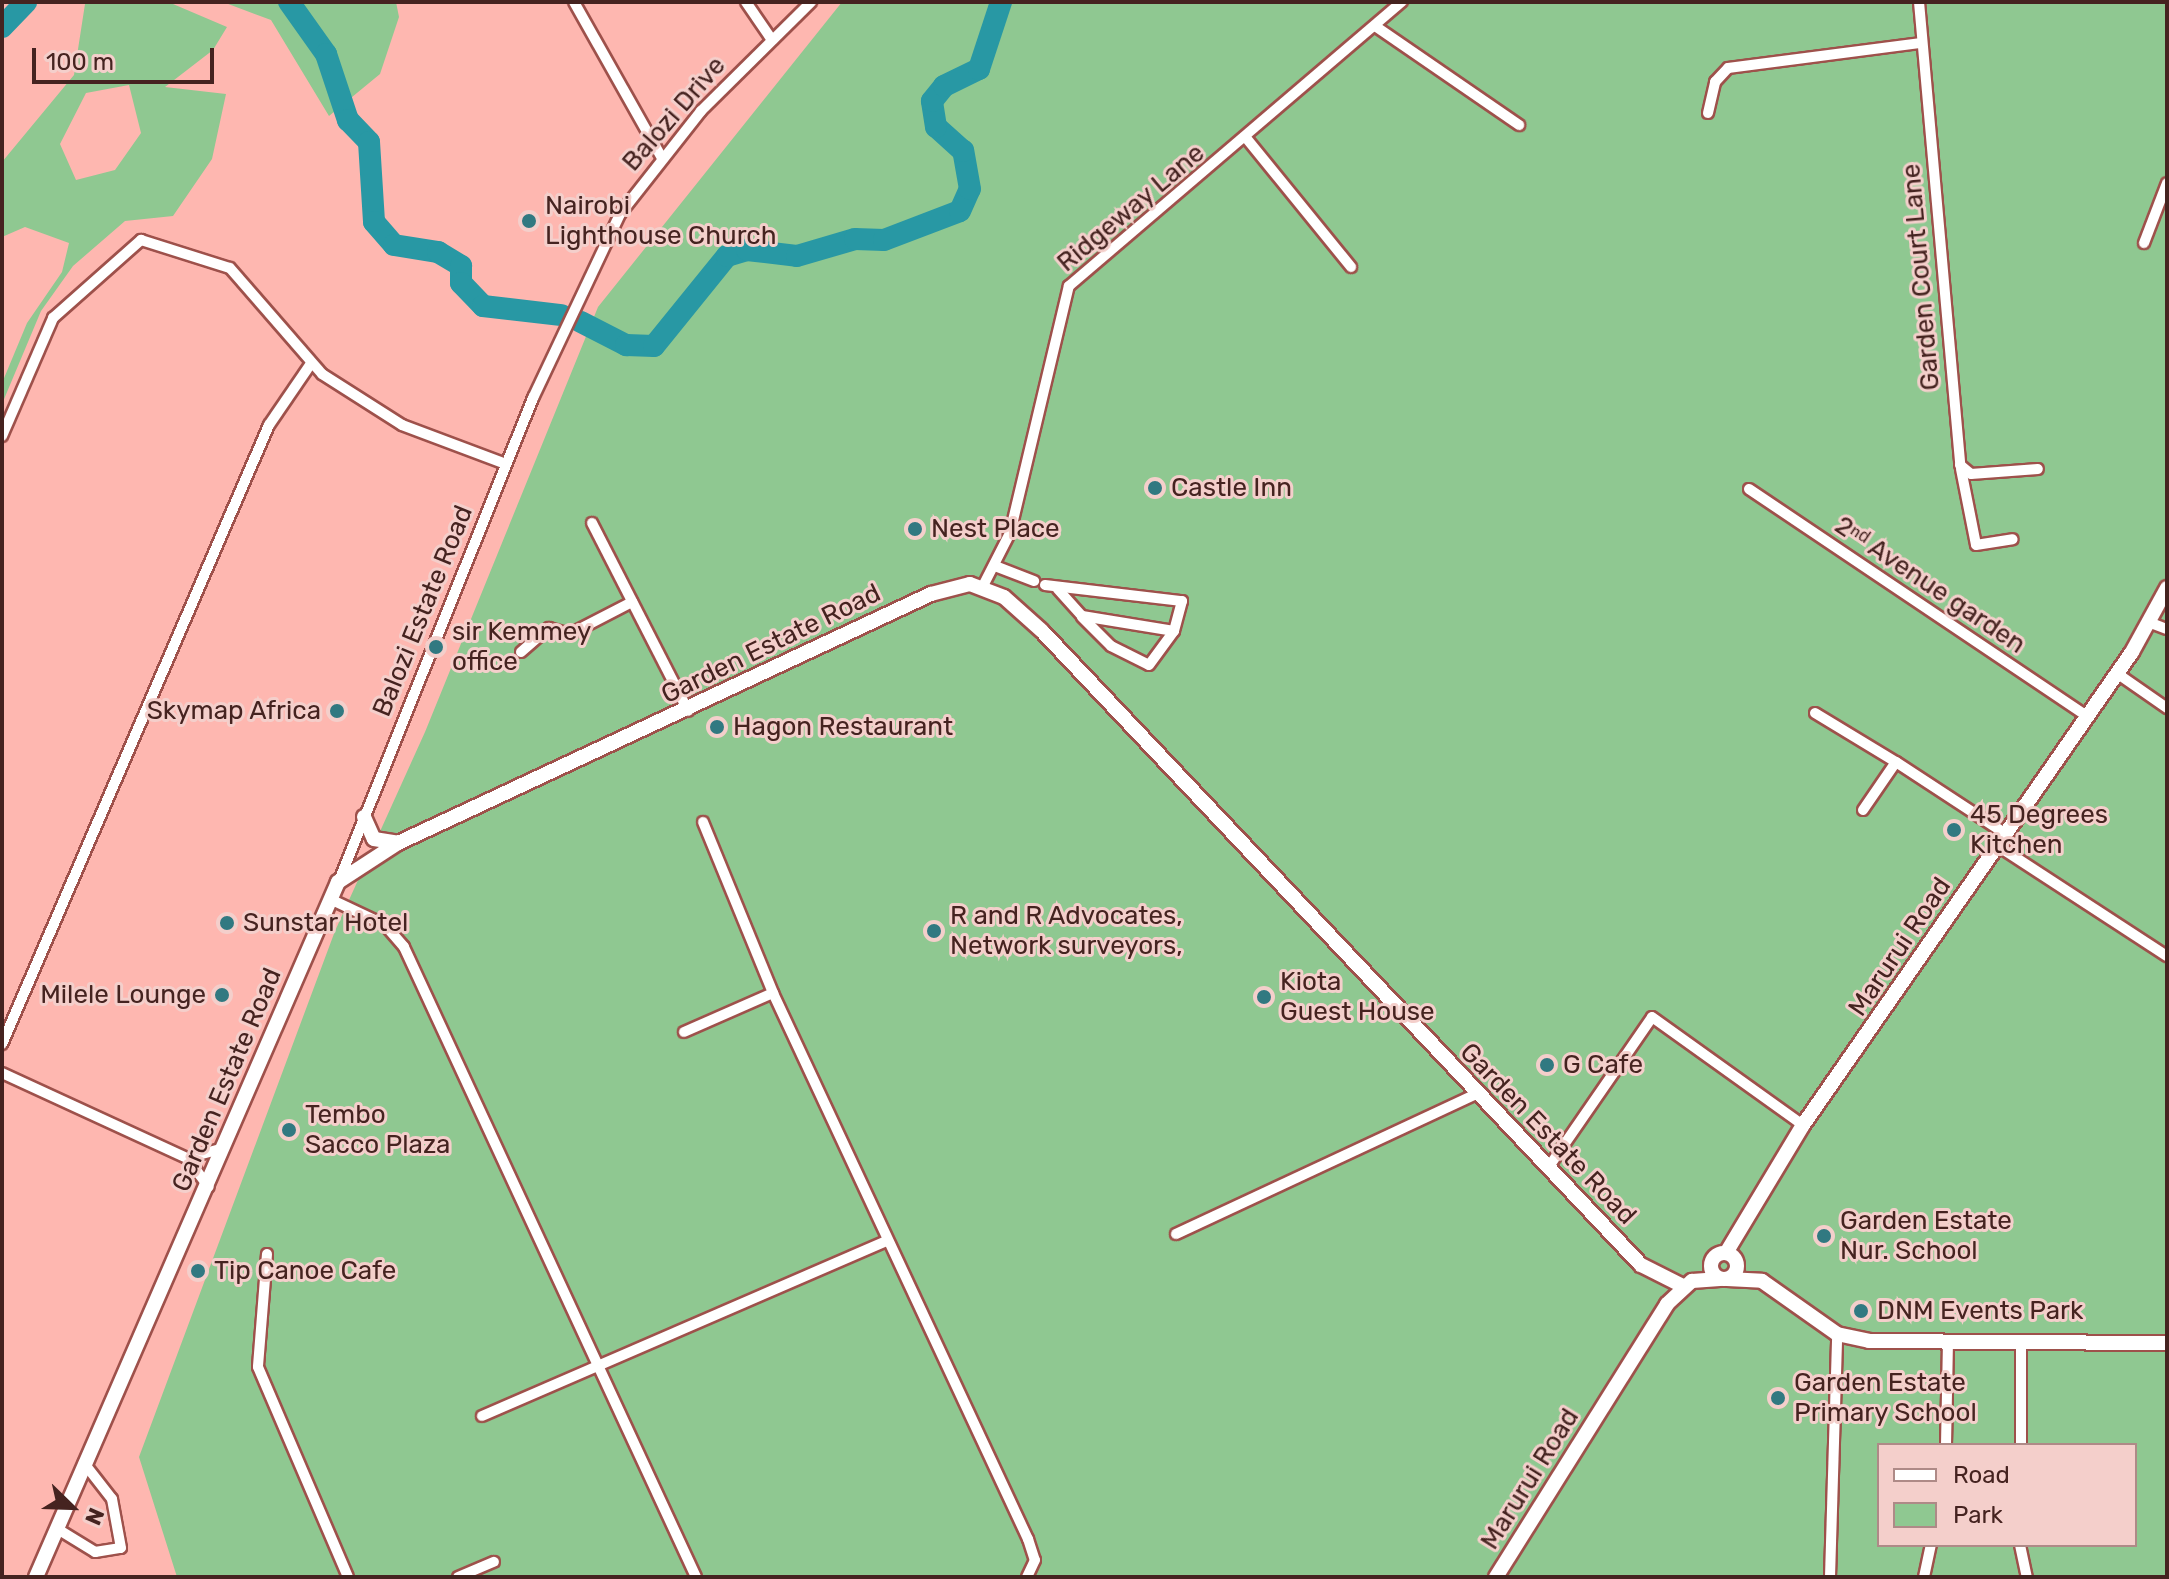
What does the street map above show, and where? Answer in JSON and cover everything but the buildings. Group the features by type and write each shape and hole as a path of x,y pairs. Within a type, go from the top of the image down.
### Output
{"street":[{"path":"574,2 662,158"},
{"path":"746,2 772,40"},
{"name":"Balozi Drive","path":"554,360 620,214 662,158 811,2"},
{"name":"Ridgeway Lane","path":"984,584 995,566 1069,286 1247,139 1402,2"},
{"name":"Garden Court Lane","path":"1919,2 1961,467 1976,545 2013,539"},
{"path":"1375,26 1519,125"},
{"path":"1708,113 1715,82 1728,68 1921,43"},
{"path":"1247,139 1351,267"},
{"path":"2144,243 2167,183"},
{"path":"2,436 53,318 107,263 141,240 230,268 310,365 402,425 506,464"},
{"name":"Balozi Estate Road","path":"338,882 506,464 554,360"},
{"path":"2,1044 263,438 310,365"},
{"path":"1961,467 1971,474 2038,469"},
{"name":"2ⁿᵈ Avenue garden","path":"1749,489 2088,717"},
{"path":"592,523 688,711"},
{"path":"995,566 1034,581"},
{"name":"Garden Estate Road","path":"36,1577 209,1187 338,882 398,843 688,711 931,594 984,584 1042,631 1476,1094 1648,1272 1688,1283 1723,1279 1762,1281"},
{"path":"1045,585 1058,589 1171,595 1182,601 1174,631 1149,665 1111,646 1058,589"},
{"name":"Marurui Road","path":"1496,1577 1667,1304 1688,1283 1725,1257 1803,1125 2118,674 2151,623 2167,588"},
{"path":"521,652 549,628 570,634 632,602"},
{"path":"1082,616 1174,631"},
{"path":"2151,623 2167,629"},
{"path":"2118,674 2167,708"},
{"path":"1815,713 1896,762 2167,956"},
{"path":"1863,810 1896,762"},
{"path":"364,817 374,839 398,843"},
{"path":"703,822 773,993 1028,1539 1035,1560 1027,1577"},
{"path":"330,899 385,925 404,947 602,1368 696,1577"},
{"path":"684,1032 773,993"},
{"path":"1548,1168 1652,1017 1803,1125"},
{"path":"2,1073 187,1158 209,1187"},
{"path":"1176,1234 1476,1094"},
{"path":"187,1158 226,1147"},
{"path":"482,1416 602,1368 887,1241"},
{"path":"267,1254 258,1367 348,1577"},
{"path":"1725,1257 1736,1273 1723,1279 1725,1257"},
{"path":"1725,1257 1837,1334 1948,1342 2167,1343"},
{"path":"1648,1272 1667,1304"},
{"path":"1830,1577 1837,1334"},
{"path":"1946,1443 1948,1342"},
{"path":"2021,1343 2021,1443"},
{"path":"56,1528 95,1552 121,1548 112,1499 84,1463"},
{"path":"1924,1577 1931,1547"},
{"path":"2020,1547 2027,1577"},
{"path":"458,1577 494,1562"}],"green space":[{"path":"223,2 396,2 399,17 380,74 329,116 271,20"},
{"path":"842,2 2167,2 2167,1577 177,1577 139,1457 335,931 425,732 598,307"},
{"path":"85,4 173,4 227,27 213,50 165,87 226,94 212,159 173,216 125,221 73,266 41,311 2,404 2,383 27,323 62,272 69,243 25,227 2,237 2,162 74,75","holes":["129,85 141,133 115,170 76,180 60,144 86,93"]}],"waterway":[{"path":"2,27 26,2"},
{"path":"289,2 326,54 348,120 369,142 374,222 394,245 438,252 461,266 461,283 483,306 561,315"},
{"path":"581,322 626,345 654,346 727,256 747,250 797,256 855,239 884,240 960,211 970,189 963,151 936,127 932,101 944,86 979,69 1001,2"}],"place":[{"name":"Nairobi Lighthouse Church","path":"529,221"},
{"name":"Castle Inn","path":"1155,488"},
{"name":"Nest Place","path":"915,529"},
{"name":"sir Kemmey office","path":"436,647"},
{"name":"Skymap Africa","path":"337,711"},
{"name":"Hagon Restaurant","path":"717,727"},
{"name":"45 Degrees Kitchen","path":"1954,830"},
{"name":"Sunstar Hotel","path":"227,923"},
{"name":"R and R Advocates, Network surveyors,","path":"934,931"},
{"name":"Milele Lounge","path":"222,995"},
{"name":"Kiota Guest House","path":"1264,997"},
{"name":"G Cafe","path":"1547,1065"},
{"name":"Tembo Sacco Plaza","path":"289,1130"},
{"name":"Garden Estate Nur. School","path":"1824,1236"},
{"name":"Tip Canoe Cafe","path":"198,1271"},
{"name":"DNM Events Park","path":"1861,1311"},
{"name":"Garden Estate Primary School","path":"1778,1398"}]}
